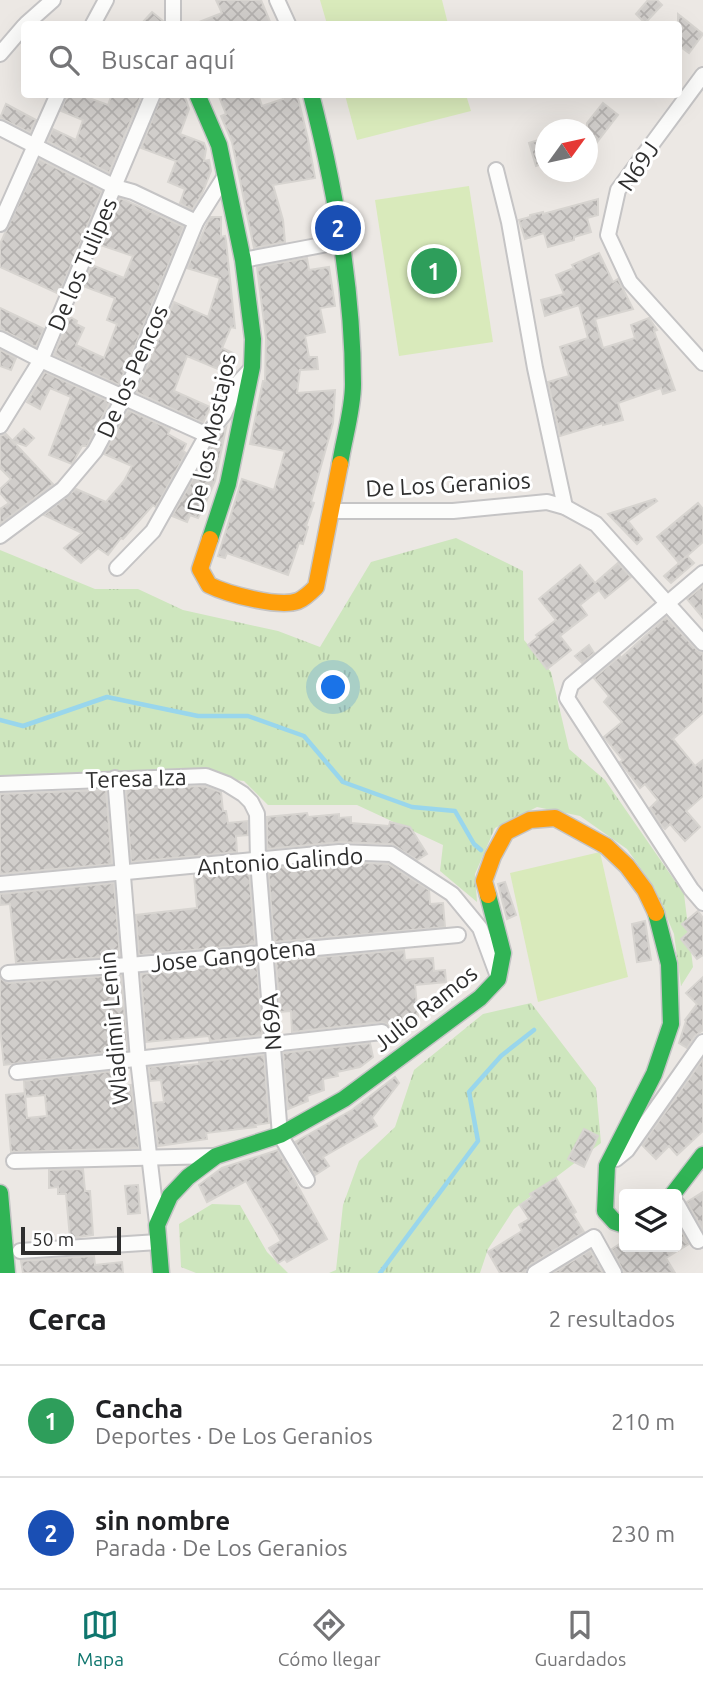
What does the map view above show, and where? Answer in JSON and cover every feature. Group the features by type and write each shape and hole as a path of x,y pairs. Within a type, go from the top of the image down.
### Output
{"street":[{"path":"29,21 52,0"},
{"path":"95,21 106,0"},
{"path":"173,0 173,21"},
{"path":"277,0 287,21"},
{"path":"0,54 21,30"},
{"name":"N69J","path":"703,75 618,190 608,235 630,282 703,363"},
{"path":"0,224 56,98"},
{"name":"De los Tulipes","path":"0,426 41,360 151,98"},
{"name":"De los Mostajos","path":"200,98 219,145 243,260 253,339 252,367 228,484 203,556 200,569 202,578 211,587 253,598 294,602 307,596 316,587"},
{"name":"De Los Geranios","path":"312,98 328,162 346,290 353,387 316,587"},
{"path":"0,128 115,187 134,192 197,222"},
{"path":"496,170 509,222 535,368 565,507 596,524 703,643"},
{"name":"De los Pencos","path":"0,537 63,489 95,451 124,397 197,222 225,176"},
{"path":"243,260 338,242"},
{"path":"0,339 207,435"},
{"path":"117,568 153,531 207,435 224,414 238,383 252,367"},
{"name":"De Los Geranios","path":"332,511 453,511 547,502 565,507"},
{"path":"703,573 571,685 567,698 703,904"},
{"name":"Teresa Iza","path":"0,784 206,776 227,783 243,794 257,814"},
{"name":"Wladimir Lenin","path":"115,778 138,1060 161,1273"},
{"name":"N69A","path":"257,814 258,861 280,1135 307,1181"},
{"name":"Julio Ramos","path":"14,1161 216,1156 280,1135 344,1099 480,998 498,979 503,953 484,881 506,832 530,820 555,818 606,846 627,866 645,890 660,921 670,964 671,1024 654,1074 607,1166 605,1211 619,1222"},
{"name":"Antonio Galindo","path":"0,884 339,852 391,854 452,894 480,928 498,979"},
{"name":"Jose Gangotena","path":"8,973 130,965 458,935"},
{"path":"17,1072 382,1032"},
{"path":"607,1166 626,1150 703,1042"},
{"path":"677,1189 703,1155"},
{"name":"Julio Ramos","path":"157,1225 170,1196 188,1177 216,1156"},
{"path":"0,1193 5,1272"},
{"path":"682,1213 698,1241"},
{"path":"535,1273 619,1224"},
{"path":"594,1237 614,1273"},
{"path":"20,1251 158,1242"}],"green space":[{"path":"320,0 442,0 447,21 326,21"},
{"path":"346,98 467,98 471,111 357,140"},
{"path":"469,186 493,342 399,356 375,200"},
{"path":"456,538 523,571 524,640 551,672 569,749 605,780 684,894 693,967 681,986 674,934 654,887 627,849 580,816 537,807 495,828 475,874 477,902 440,871 443,845 357,805 268,805 244,781 201,776 0,783 0,550 95,589 138,589 183,610 278,631 320,647 371,562"},
{"path":"600,852 628,977 538,1002 510,873"},
{"path":"531,1003 596,1088 601,1143 514,1209 488,1249 480,1273 329,1273 336,1270 343,1205 359,1161 395,1127 414,1070 483,1014"},
{"path":"212,1204 240,1205 267,1252 288,1273 196,1273 181,1267 179,1224"}],"building":[{"path":"216,0 261,0 270,21 202,21 222,13"},
{"path":"648,0 657,0 662,5 647,21 643,21 636,14"},
{"path":"152,12 163,21 144,21"},
{"path":"678,14 703,34 689,53 682,48 682,21 678,21"},
{"path":"66,98 89,98 108,105 111,98 140,98 109,173 47,141 53,129 76,140 83,120 61,111"},
{"path":"160,98 185,98 189,109 180,134 204,143 204,161 209,160 211,171 192,210 180,203 185,189 168,182 176,161 141,148"},
{"path":"220,98 259,98 262,106 283,98 298,98 315,178 273,185 283,220 285,242 254,248 232,142 221,116 226,114"},
{"path":"603,103 618,115 598,141 598,119 590,119"},
{"path":"6,104 36,120 30,133 0,118"},
{"path":"535,141 535,163 529,143"},
{"path":"39,159 102,191 59,294 0,267 0,244"},
{"path":"120,198 184,227 119,385 54,355 70,317 84,328 76,345 104,358 117,324 107,320 115,298 83,286 92,265 124,278 133,256 100,245"},
{"path":"598,199 598,215 587,218 591,232 548,247 544,233 525,239 519,220"},
{"path":"210,217 221,217 221,237 225,236 226,241 235,328 231,327 222,348 233,353 225,372 187,356 174,391 210,407 203,423 136,392 174,302 208,317 220,278 187,268"},
{"path":"599,253 613,282 618,279 633,309 595,319 603,348 635,338 631,325 649,318 657,330 654,331 675,390 663,394 661,388 618,403 623,420 560,436 548,382 569,376 560,347 588,338 579,305 545,316 541,300 564,294 556,275"},
{"path":"307,258 309,270 329,267 335,306 320,308 325,332 305,336 309,357 317,357 318,369 300,370 297,393 335,390 333,423 311,502 314,503 306,526 308,527 303,544 299,543 288,575 227,553 225,558 218,556 242,479 274,490 285,451 250,444 265,381 266,338 257,267"},
{"path":"0,308 44,329 36,347 0,329"},
{"path":"0,350 16,358 11,370 0,366"},
{"path":"45,372 110,402 87,446 82,446 72,464 49,455 71,397 50,388 40,409 27,402"},
{"path":"128,410 170,429 168,434 186,444 183,451 186,453 156,507 153,505 108,555 98,548 81,563 64,548 82,533 44,515 76,489 106,502 124,481 132,466 104,454"},
{"path":"226,428 215,481 198,518 190,515 187,522 172,516 215,440"},
{"path":"24,429 34,438 26,446 12,441"},
{"path":"6,434 53,484 0,524 0,509 9,503 0,493 0,489 11,479 0,468 0,436"},
{"path":"655,499 657,501 628,521 642,539 637,544 608,514"},
{"path":"698,503 703,509 703,542 679,563 657,537"},
{"path":"687,556 694,563 671,583 664,576"},
{"path":"618,563 631,577 605,598 599,590 580,605 587,615 560,636 571,650 547,669 528,645 538,637 536,635 556,620 539,599 580,565 595,583"},
{"path":"703,586 703,618 687,599"},
{"path":"666,617 703,653 703,713 673,739 695,766 703,760 703,796 686,811 700,827 685,841 670,824 665,829 661,825 650,808 658,800 645,784 640,788 620,762 623,760 604,737 622,722 604,702 609,696 594,678 620,656 621,658"},
{"path":"589,645 594,653 582,663 575,656"},
{"path":"204,786 221,792 223,811 226,811 228,823 248,821 248,835 236,836 237,852 131,862 126,789"},
{"path":"106,790 112,864 0,874 0,794"},
{"path":"307,813 308,817 339,814 339,818 351,817 351,823 389,826 390,822 410,827 427,854 417,860 392,844 339,842 267,849 267,817"},
{"path":"339,862 388,864 429,890 430,904 443,903 445,927 274,942 268,868"},
{"path":"249,870 255,944 139,955 136,915 197,908 194,875"},
{"path":"505,882 516,915 507,919 498,884"},
{"path":"114,883 120,956 16,963 10,904 0,905 0,894"},
{"path":"698,911 703,918 703,955 697,959 681,939 689,932 682,924"},
{"path":"645,921 651,960 637,962 632,924"},
{"path":"404,950 405,960 433,958 434,971 445,970 446,982 415,985 418,1017 403,1018 403,1022 388,1025 381,1022 292,1032 291,1011 280,1012 276,961"},
{"path":"257,963 262,1035 210,1041 209,1036 146,1042 141,974"},
{"path":"121,975 128,1050 4,1065 0,1028 0,978 9,983"},
{"path":"703,977 703,1030 687,1048 679,1043 685,1020 697,1004 686,993"},
{"path":"370,1043 373,1057 360,1067 337,1072 338,1076 323,1079 324,1090 307,1096 308,1101 288,1109 283,1053"},
{"path":"264,1055 269,1123 206,1133 207,1139 158,1146 153,1103 164,1102 161,1080 150,1081 149,1067 199,1064"},
{"path":"703,1059 703,1131 677,1155 669,1146 656,1159 642,1145"},
{"path":"122,1070 124,1086 131,1085 139,1148 11,1152 6,1095 25,1093 24,1081","holes":["45,1095 47,1116 27,1118 25,1097"]},
{"path":"395,1077 399,1083 372,1118 377,1126 323,1157 329,1166 315,1175 295,1142 352,1110"},
{"path":"584,1129 598,1136 584,1167 568,1159"},
{"path":"278,1150 327,1239 287,1262 285,1259 278,1263 269,1248 281,1241 246,1181 207,1202 199,1185 222,1168"},
{"path":"83,1169 85,1191 90,1191 93,1235 70,1238 66,1194 58,1194 58,1187 49,1188 49,1170"},
{"path":"556,1178 576,1212 573,1214 584,1232 530,1265 525,1273 500,1273 488,1252 522,1231 519,1225 529,1219 520,1205 532,1197 530,1194"},
{"path":"138,1185 140,1213 128,1214 125,1186"},
{"path":"703,1192 703,1230 687,1202"},
{"path":"682,1232 689,1244 682,1248"},
{"path":"619,1244 619,1252 676,1252 666,1258 675,1273 624,1273 612,1249"},
{"path":"590,1250 603,1273 553,1273"},
{"path":"94,1256 95,1265 122,1262 123,1273 23,1273 21,1261"}],"waterway":[{"path":"0,720 23,726 107,697 198,716 248,716 304,736 343,782 412,807 455,811 474,844 481,850"},
{"path":"380,1273 478,1141 469,1092 501,1056 534,1030"}],"traffic: fast":[{"path":"199,98 219,145 243,260 253,339 252,367 228,484 210,539"},
{"path":"312,98 335,201 350,311 353,394 340,464"},
{"path":"161,1273 157,1225 170,1196 188,1177 216,1156 280,1135 344,1099 480,998 498,979 503,953 488,895"},
{"path":"619,1223 605,1211 607,1166 654,1074 671,1024 669,964 656,913"},
{"path":"677,1189 703,1155"},
{"path":"0,1193 7,1273"}],"traffic: slow":[{"path":"210,539 200,569 209,585 240,596 266,601 289,603 301,600 316,587 340,464"},
{"path":"488,895 484,881 506,832 530,820 555,818 606,846 627,866 645,890 656,913"}],"place":[{"name":"sin nombre","path":"338,228"},
{"name":"Cancha","path":"434,271"}]}
